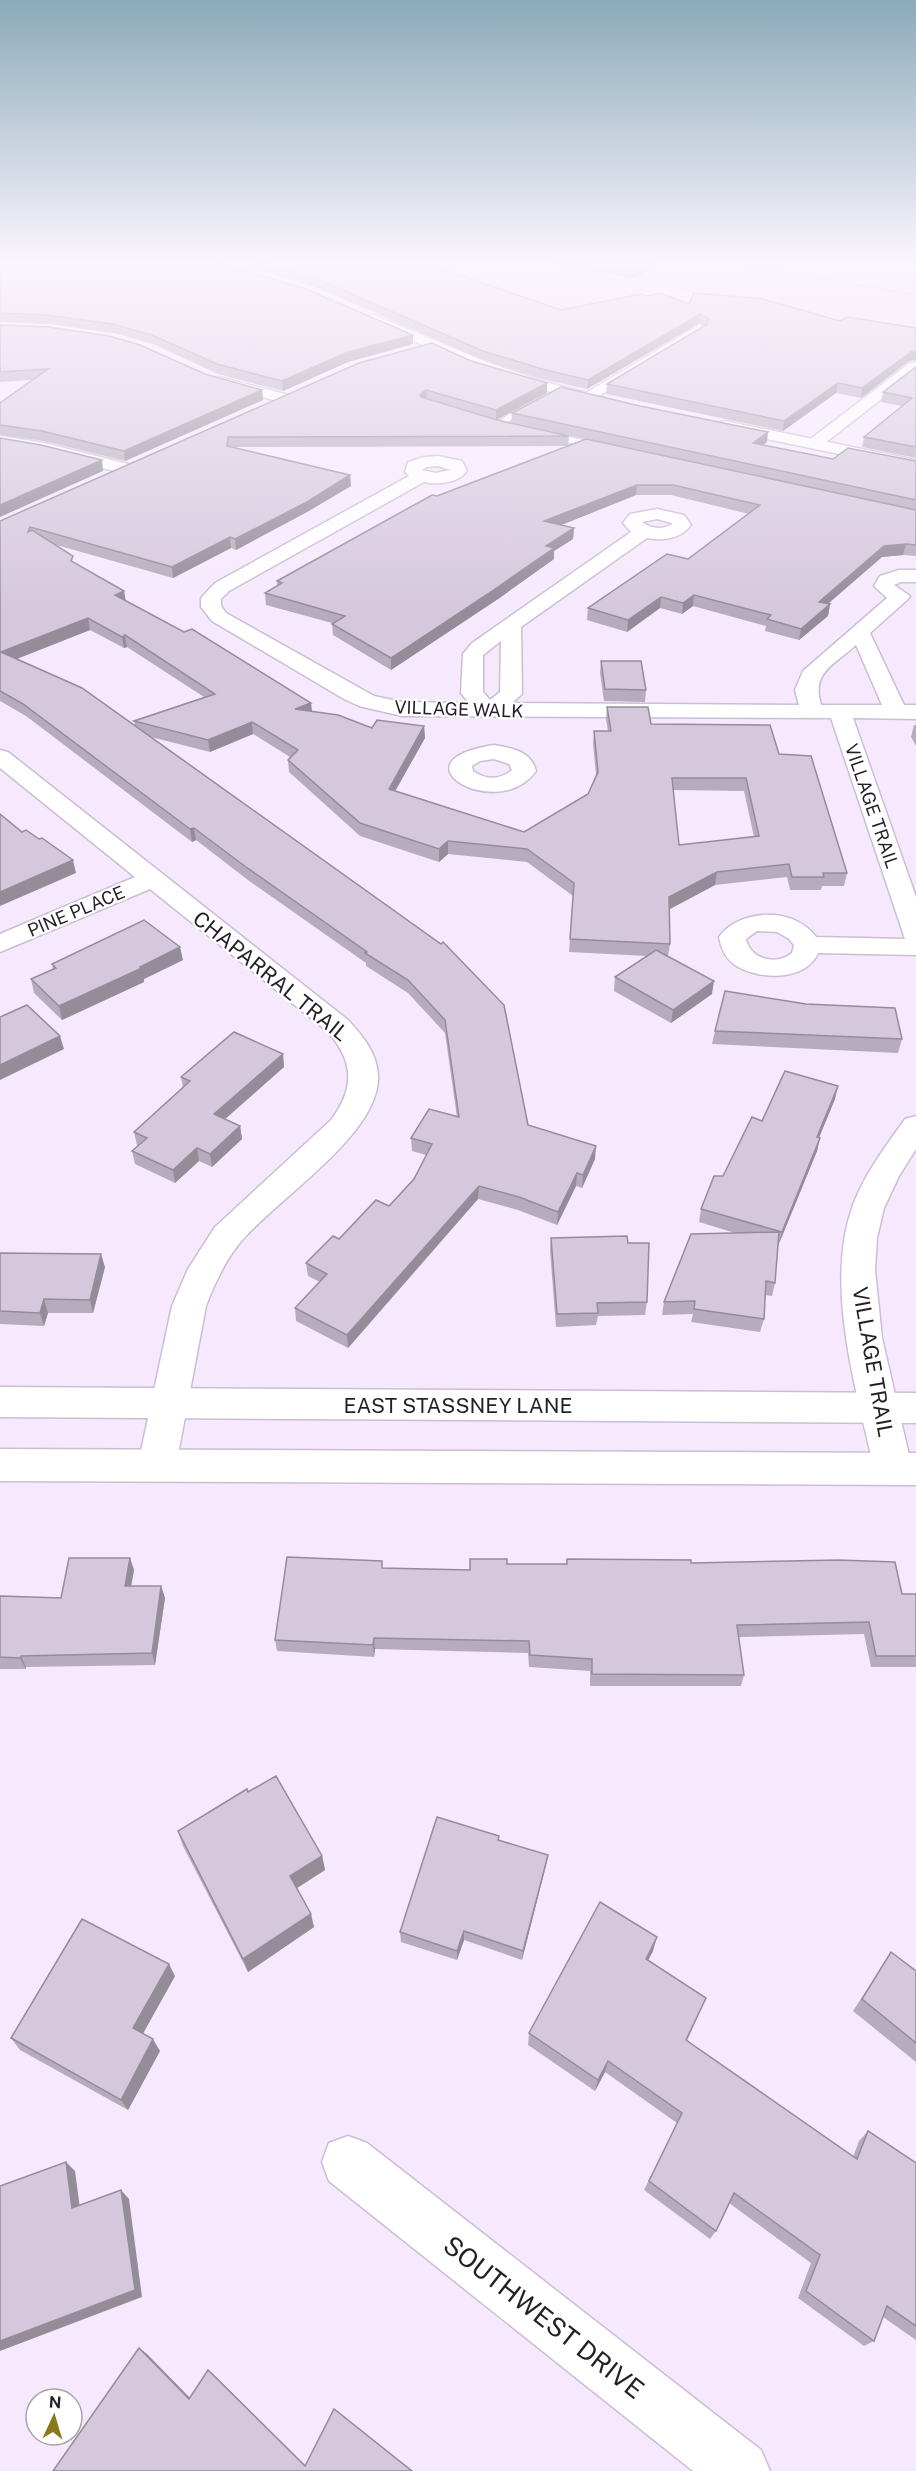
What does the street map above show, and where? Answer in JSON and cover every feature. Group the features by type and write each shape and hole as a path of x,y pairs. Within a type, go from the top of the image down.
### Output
{"street":[{"path":"210,377 289,395 263,407"},
{"path":"513,377 559,391 619,404"},
{"path":"587,397 619,377"},
{"path":"814,444 900,377"},
{"path":"709,423 916,465"},
{"path":"0,441 132,467 105,479"},
{"name":"VILLAGE WALK","path":"422,476 222,587 211,598 211,607 219,617 367,701 402,709 906,712"},
{"path":"490,752 488,711 472,693 473,654 490,637 644,531"},
{"path":"908,597 887,590 884,583 892,577 916,576"},
{"path":"812,711 806,690 810,675 860,632 908,597"},
{"path":"488,711 511,694 511,624"},
{"path":"860,632 906,712"},
{"name":"VILLAGE TRAIL","path":"840,712 916,935"},
{"name":"CHAPARRAL TRAIL","path":"0,757 338,1026 357,1048 364,1075 359,1101 342,1127 246,1217 212,1256 200,1278 189,1306 168,1403 158,1465"},
{"name":"PINE PLACE","path":"0,944 151,879"},
{"path":"807,945 916,947"},
{"name":"VILLAGE TRAIL","path":"905,1469 880,1408 862,1316 858,1258 867,1209 875,1190 916,1126"},
{"name":"EAST STASSNEY LANE","path":"0,1402 916,1408"},
{"path":"0,1465 905,1469"},
{"name":"SOUTHWEST DRIVE","path":"348,2162 740,2471"}],"lane":[{"path":"497,425 559,391"},
{"path":"487,422 509,427"},
{"path":"532,432 614,450"}],"building":[{"path":"36,377 217,377 262,390 124,451 42,431 0,425 0,403"},
{"path":"268,377 290,377 282,381"},
{"path":"326,377 527,377 547,383 496,410 426,390 420,395 497,420 569,436 228,437 227,446 350,475 307,502 235,539 230,537 172,567 30,527 28,532 32,530 73,556 71,561 124,591 115,595 184,632 192,629 311,703 295,709 338,715 372,728 377,720 424,726 389,789 524,832 588,794 598,772 594,731 611,731 607,707 648,707 651,724 770,725 779,754 811,756 847,873 823,873 824,877 792,877 789,864 717,872 669,897 670,944 570,939 574,883 527,849 448,841 439,849 360,823 288,760 298,750 252,722 208,740 134,721 215,694 125,635 122,637 88,618 1,652 82,688 441,944 443,942 504,1005 528,1125 596,1146 583,1175 577,1173 558,1212 519,1197 479,1186 347,1335 295,1308 327,1274 306,1263 333,1236 339,1239 376,1200 389,1206 414,1179 432,1144 411,1138 429,1109 459,1117 445,1020 408,980 365,953 367,952 194,828 190,829 23,704 0,691 0,521","holes":["672,778 746,778 759,836 679,845"]},
{"path":"618,377 877,377 862,388 838,383 784,421 607,384"},
{"path":"902,377 916,377 916,447 864,437 912,398 883,392"},
{"path":"561,387 768,432 753,443 833,459 848,448 916,461 916,500 512,413"},
{"path":"0,438 41,445 102,460 0,505"},
{"path":"586,439 916,510 916,545 884,546 819,602 830,604 801,629 767,619 771,615 694,595 683,603 661,597 628,620 588,608 667,554 688,559 760,505 673,485 637,485 544,521 574,528 546,546 554,548 391,658 332,624 345,616 265,593 282,583 277,581 432,495 437,496"},
{"path":"601,661 641,661 646,690 605,689"},
{"path":"0,814 22,832 26,830 39,839 42,838 73,860 0,892"},
{"path":"144,920 180,947 140,967 142,968 59,1006 31,979 56,968 52,964"},
{"path":"656,950 714,981 673,1010 615,977"},
{"path":"725,991 806,1004 895,1008 902,1039 715,1031"},
{"path":"27,1005 60,1036 0,1065 0,1017"},
{"path":"234,1032 283,1054 214,1114 240,1126 210,1154 197,1148 173,1170 132,1151 147,1138 134,1132 190,1081 181,1077"},
{"path":"785,1071 838,1086 817,1137 820,1138 782,1232 701,1209 714,1176 723,1176 752,1117 762,1121"},
{"path":"779,1232 775,1283 766,1281 764,1319 694,1309 695,1301 664,1302 691,1234"},
{"path":"627,1236 628,1243 649,1243 647,1302 597,1303 598,1313 557,1314 551,1238"},
{"path":"0,1253 101,1254 90,1300 44,1299 40,1313 0,1311"},
{"path":"287,1557 382,1561 382,1568 470,1570 470,1559 507,1559 507,1564 567,1564 567,1559 691,1560 691,1563 838,1560 895,1562 902,1594 916,1594 916,1656 876,1656 869,1622 737,1625 744,1675 592,1674 592,1659 530,1655 529,1641 374,1638 373,1645 275,1640"},
{"path":"69,1558 130,1558 125,1586 161,1586 152,1653 0,1657 0,1596 61,1598"},
{"path":"276,1776 322,1856 290,1876 311,1914 243,1959 178,1831 247,1789 248,1792"},
{"path":"437,1817 499,1836 498,1840 548,1855 523,1951 464,1931 457,1951 400,1932"},
{"path":"600,1902 657,1937 646,1959 706,1998 686,2040 857,2159 868,2131 916,2163 916,2326 887,2306 874,2341 806,2291 820,2255 734,2193 716,2231 649,2181 682,2113 608,2061 598,2080 529,2033"},
{"path":"82,1919 169,1964 133,2028 153,2039 121,2100 11,2038"},
{"path":"891,1952 916,1971 916,2043 862,1999"},
{"path":"66,2162 72,2208 121,2190 135,2290 0,2341 0,2186"},
{"path":"139,2348 189,2399 208,2370 305,2466 334,2409 412,2471 53,2471 70,2447 84,2447 84,2427"}]}
